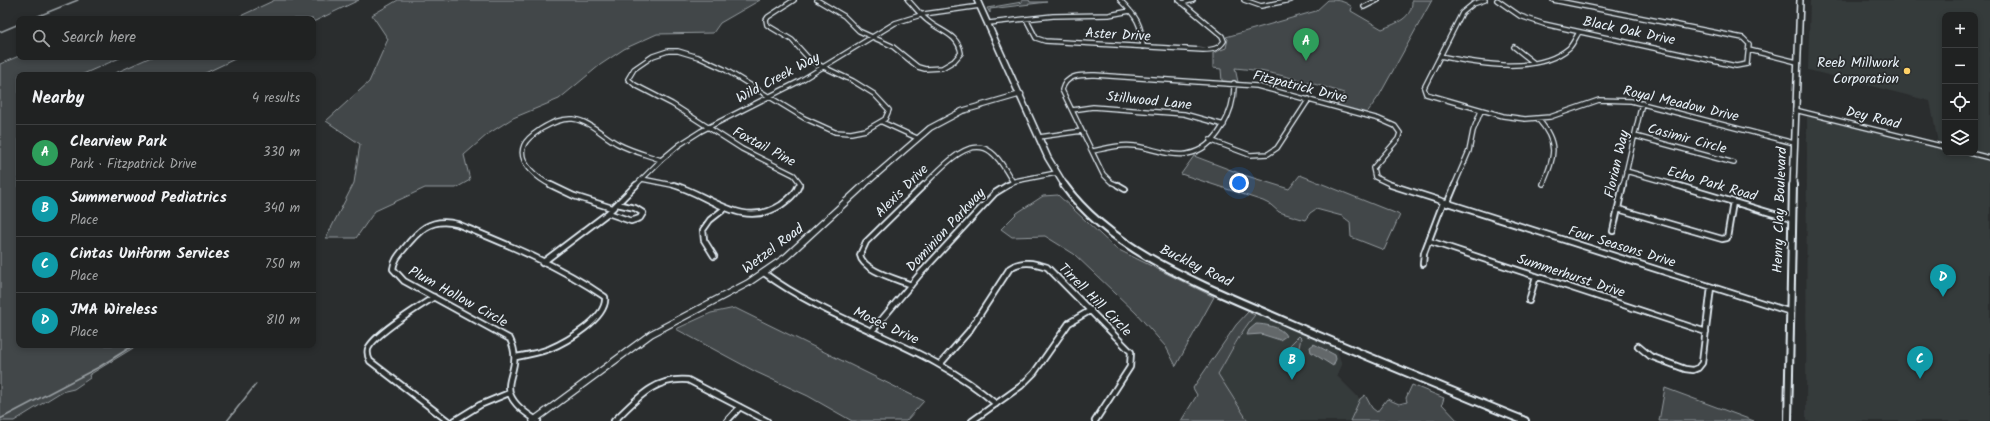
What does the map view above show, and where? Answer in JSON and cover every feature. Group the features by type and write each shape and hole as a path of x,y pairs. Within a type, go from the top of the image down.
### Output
{"main road":[{"name":"Buckley Road","path":"977,0 1056,173 1078,203 1097,221 1138,250 1160,262 1330,341 1525,421"},
{"name":"Henry Clay Boulevard","path":"1788,421 1791,312 1791,218 1798,0"}],"street":[{"path":"706,128 672,104 630,81 628,79 630,72 644,61 661,52 675,50 717,65 797,113 835,132 845,134 863,131 882,122 889,112 887,106 861,86 806,57 796,43 767,24 768,17 794,0"},
{"path":"817,0 844,16 859,31 892,46 918,67 934,69 948,65 959,56 960,46 952,35 931,24 908,0"},
{"path":"1120,0 1142,27 1143,47"},
{"path":"1179,0 1182,3 1193,0"},
{"path":"1244,0 1251,4 1263,7 1292,0"},
{"path":"1364,7 1375,3 1378,0"},
{"path":"1485,0 1473,4 1462,13 1440,56 1478,64 1508,65 1534,62 1552,57 1570,48 1576,40 1579,32"},
{"name":"Black Oak Drive","path":"1497,0 1513,12 1532,21 1740,66 1747,64 1749,50"},
{"path":"1553,0 1738,36 1747,41 1749,44 1749,50 1797,62"},
{"name":"Aster Drive","path":"1026,19 1036,38 1040,40 1208,50 1220,46 1224,41 1222,36 1182,3"},
{"name":"Wild Creek Way","path":"608,213 661,160 679,145 706,128 823,67 895,23 921,14 980,6"},
{"path":"989,24 1060,15 1109,15 1130,12"},
{"path":"1514,47 1534,62"},
{"name":"Royal Meadow Drive","path":"1440,56 1424,88 1425,93 1430,96 1481,111 1509,117 1538,119 1550,117 1599,100 1622,100 1642,103 1794,143"},
{"name":"Fitzpatrick Drive","path":"1125,189 1107,178 1062,90 1065,82 1074,76 1095,75 1234,83 1264,87 1379,119 1395,126 1400,134 1398,139 1373,168 1375,177 1386,184 1445,204"},
{"path":"1093,151 1133,145 1183,154 1197,151 1224,125 1232,107 1235,95 1234,83"},
{"name":"Wetzel Road","path":"535,420 629,348 651,334 764,273 804,242 916,138 943,120 962,111 1021,94"},
{"path":"1210,140 1250,156 1268,154 1277,148 1309,99"},
{"name":"Florian Way","path":"1613,231 1642,103"},
{"name":"Stillwood Lane","path":"1072,110 1093,107 1184,114 1224,125"},
{"name":"Dey Road","path":"1795,110 1942,146"},
{"path":"1424,264 1424,253 1469,151 1473,131 1481,111"},
{"path":"612,208 579,198 539,178 526,165 522,154 522,148 526,141 550,123 565,119 574,119 617,144 661,160"},
{"path":"1538,119 1552,136 1555,152 1543,184"},
{"path":"882,122 916,138"},
{"name":"Foxtail Pine","path":"642,179 693,191 724,209 742,214 770,211 789,199 798,191 800,183 794,175 742,149 706,128"},
{"path":"1039,137 1082,131"},
{"name":"Casimir Circle","path":"1635,136 1734,163"},
{"name":"Alexis Drive","path":"911,285 867,267 861,262 859,257 860,250 866,242 950,160 965,149 975,148 991,152 1013,182"},
{"path":"1978,155 1990,158"},
{"name":"Echo Park Road","path":"1626,171 1791,218"},
{"name":"Dominion Parkway","path":"872,331 911,285 995,193 1013,182 1056,173"},
{"path":"1618,209 1722,239 1727,238 1729,233 1733,202"},
{"path":"542,263 608,213 629,221 638,219 643,213 635,208 616,204"},
{"name":"Four Seasons Drive","path":"1445,204 1791,312"},
{"path":"714,256 702,237 701,231 709,220 724,209"},
{"name":"Plum Hollow Circle","path":"437,222 454,222 542,263 602,294 605,297 606,304 599,316 556,346 516,356 514,344 510,338 434,297 404,281 396,274 392,266 415,235 428,225 437,222"},
{"name":"Summerhurst Drive","path":"1429,240 1706,332"},
{"name":"Tirrell Hill Circle","path":"941,363 969,331 983,312 1004,274 1016,264 1032,262 1047,267 1130,350 1132,360 1130,367 1095,421"},
{"name":"Moses Drive","path":"764,273 787,290 804,300 941,363 978,388 996,404"},
{"path":"1530,301 1536,276"},
{"path":"1638,346 1650,356 1693,370 1698,368 1702,363 1711,287"},
{"path":"434,297 379,336 368,349 368,358 448,421"},
{"path":"972,421 1021,386 1034,373 1061,332 1091,310"},
{"path":"516,356 509,381 509,393 514,403 535,420"},
{"path":"614,421 649,389 660,382 669,379 688,380 767,421"},
{"path":"454,421 477,405 492,398 509,393"},
{"path":"727,421 740,407"}],"shaded area":[{"path":"275,0 359,0 316,21 316,16 240,16"},
{"path":"398,0 760,0 720,23 713,33 657,34 624,49 600,65 559,99 513,118 488,134 464,155 470,180 456,188 425,188 375,211 356,238 326,238 354,183 360,144 326,121 369,82 388,39 372,15"},
{"path":"1022,0 1029,0 1030,2 1047,2 990,9 990,13 987,8 1022,2"},
{"path":"1328,0 1347,3 1352,7 1351,11 1382,29 1407,16 1412,6 1412,0 1432,0 1379,96 1366,114 1337,106 1344,93 1331,89 1277,74 1249,69 1235,68 1238,82 1222,81 1221,69 1213,68 1213,53 1226,48 1228,39 1226,37 1316,11"},
{"path":"1810,0 1990,0 1990,156 1978,153 1978,12 1942,12 1942,144 1938,143 1930,101 1808,70"},
{"path":"16,57 16,60 115,60 88,72 16,72 16,348 133,348 89,375 90,378 74,389 61,392 14,421 0,421 0,64"},
{"path":"144,60 233,60 207,72 118,72"},
{"path":"1813,116 1942,148 1942,156 1975,156 1990,160 1990,421 1806,421 1807,117"},
{"path":"1194,156 1244,175 1289,189 1300,175 1400,215 1384,250 1351,237 1350,222 1342,216 1316,209 1310,213 1305,220 1279,212 1271,205 1263,201 1181,174"},
{"path":"1058,195 1115,248 1214,297 1176,366 1166,347 1136,313 1074,254 1045,236 1012,237 1001,229 1017,213 1043,196"},
{"path":"735,308 924,401 906,421 852,421 808,396 756,372 676,329 711,313"},
{"path":"1248,312 1255,315 1240,336 1218,374 1248,421 1181,421 1197,395 1193,388 1236,325"},
{"path":"1257,314 1337,349 1342,365 1337,376 1360,399 1350,421 1248,421 1218,374 1240,337 1243,328"},
{"path":"1256,324 1268,325 1277,328 1286,336 1280,340 1261,334 1247,335 1249,330"},
{"path":"1299,336 1301,338 1298,352 1290,353 1288,347"},
{"path":"1314,344 1335,355 1336,359 1333,366 1311,352 1310,347"},
{"path":"1412,385 1444,398 1442,404 1458,421 1350,421 1360,399 1365,395 1372,408 1377,412 1387,399 1399,404 1407,402 1406,398"},
{"path":"1665,388 1754,421 1659,421"}],"waterway":[{"path":"38,16 78,0"},
{"path":"0,32 16,25"},
{"path":"0,419 99,367 129,348"},
{"path":"227,421 256,384"}],"place":[{"name":"Clearview Park","path":"1306,61"},
{"name":"Reeb Millwork Corporation","path":"1907,71"},
{"name":"JMA Wireless","path":"1943,297"},
{"name":"Cintas Uniform Services","path":"1920,379"},
{"name":"Summerwood Pediatrics","path":"1292,380"}]}
